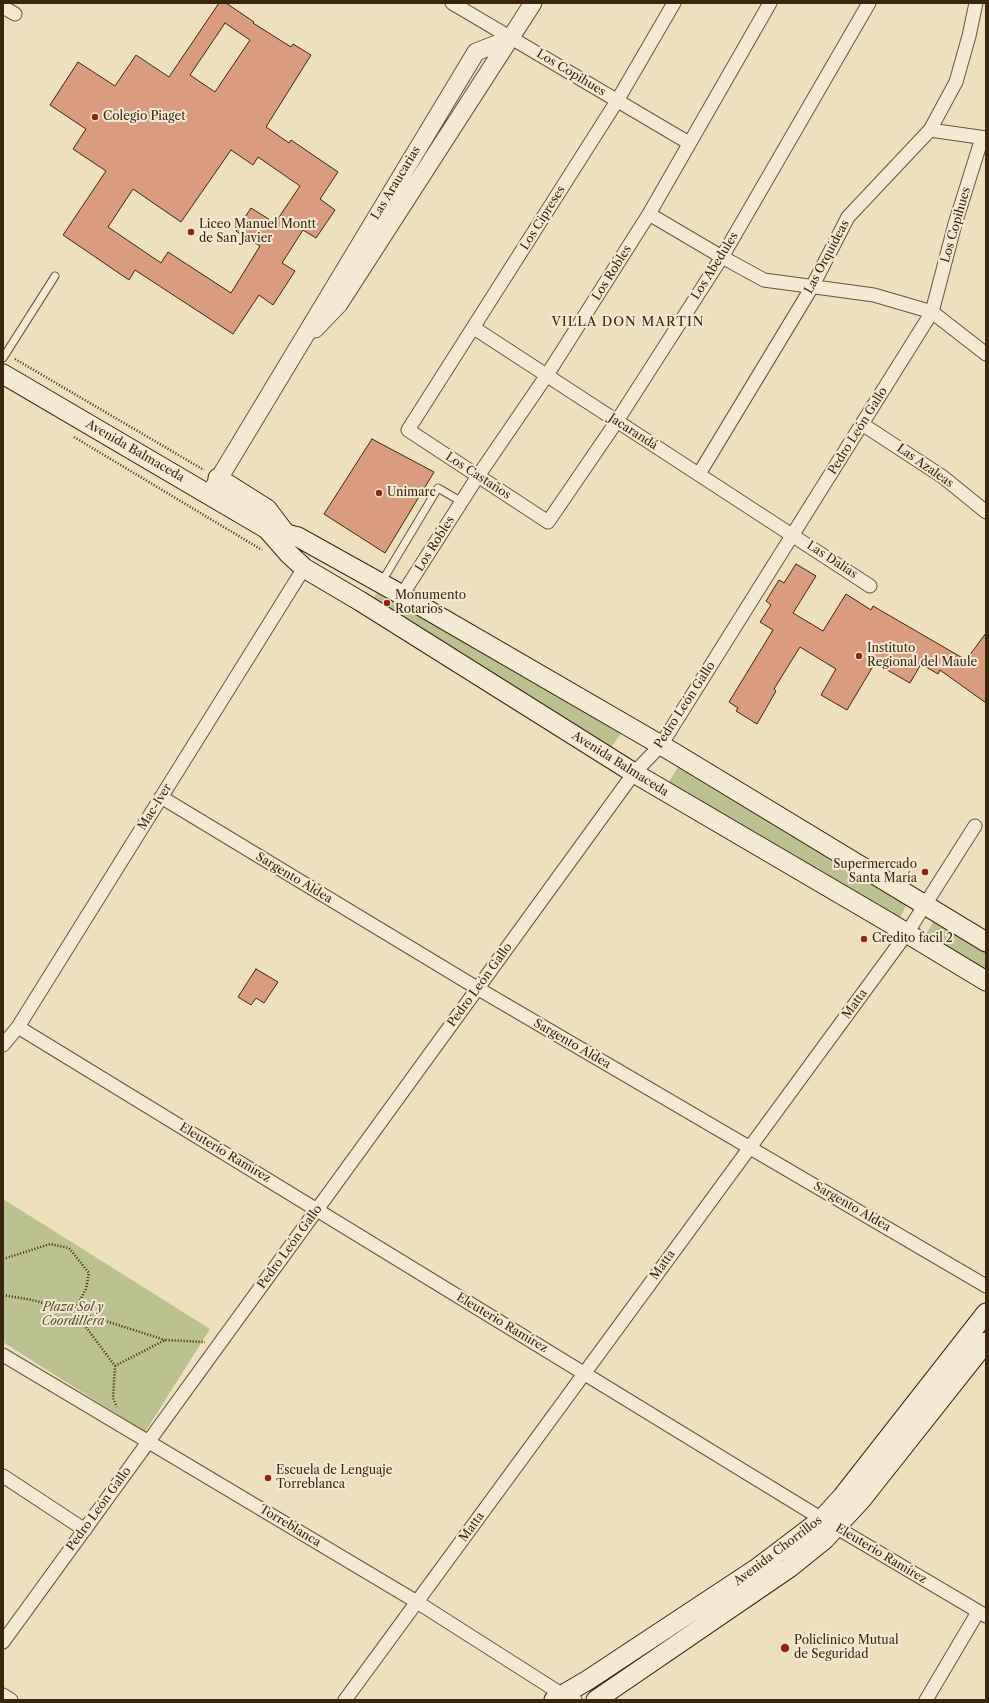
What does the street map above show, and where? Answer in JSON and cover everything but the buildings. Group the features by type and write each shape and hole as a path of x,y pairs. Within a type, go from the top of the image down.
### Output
{"main road":[{"name":"Avenida Balmaceda","path":"3,374 267,528 298,537 402,595 661,745 924,906 986,942"},
{"path":"218,478 267,509 286,534"},
{"name":"Avenida Balmaceda","path":"267,528 288,553 304,568 360,601 634,773 907,933 986,982"},
{"name":"Avenida Chorrillos","path":"596,1700 813,1550 842,1497 986,1313"},
{"name":"Avenida Chorrillos","path":"564,1698 756,1569 829,1523 861,1500 986,1342"}],"street":[{"name":"Los Copihues","path":"452,3 689,143"},
{"name":"Las Araucarias","path":"296,347 340,304 512,38 533,3"},
{"name":"Los Cipreses","path":"408,430 617,101 674,3"},
{"name":"Los Robles","path":"402,595 478,476 547,376 649,214 770,3"},
{"name":"Los Abedules","path":"548,522 617,421 722,258 869,3"},
{"name":"Las Orquídeas","path":"698,474 812,287 848,217 930,130 956,82 969,36 976,3"},
{"path":"3,7 15,14"},
{"name":"Las Araucarias","path":"209,494 296,347 476,52 512,38"},
{"path":"930,130 984,138"},
{"name":"Los Copihues","path":"932,312 955,224 984,138"},
{"path":"649,214 722,258 764,280 874,295 932,312 986,354"},
{"name":"Pedro León Gallo","path":"3,1642 634,773 661,745 932,312"},
{"name":"Jacarandá","path":"474,328 793,535"},
{"name":"Las Azaleas","path":"862,424 943,477 986,512"},
{"name":"Los Castaños","path":"408,430 548,522"},
{"name":"Las Dalias","path":"793,535 870,586"},
{"name":"Mac-Iver","path":"3,1045 18,1027 304,568"},
{"name":"Sargento Aldea","path":"161,797 477,988 986,1286"},
{"name":"Matta","path":"345,1700 907,933 975,826"},
{"name":"Eleuterio Ramírez","path":"18,1027 829,1523 982,1614"},
{"name":"Torreblanca","path":"3,1355 417,1602 564,1698"},
{"path":"3,1476 85,1530"},
{"path":"926,1700 982,1614"},
{"path":"3,1695 12,1700"}],"lane":[{"path":"4,356 55,276"},
{"path":"380,583 438,488 462,502"}],"path":[{"path":"4,356 218,478"},
{"path":"70,434 268,554"},
{"path":"3,1259 50,1244 69,1248 88,1273 86,1289 74,1311"},
{"path":"3,1296 32,1300 74,1311 165,1340 210,1342 226,1335"},
{"path":"74,1311 115,1366 113,1398"},
{"path":"115,1366 165,1340"}],"green space":[{"path":"380,588 623,731 609,750 370,603"},
{"path":"678,767 907,903 899,920 667,785"},
{"path":"935,919 986,949 986,971 926,934"},
{"name":"Plaza Sol y Coordillera","path":"3,1199 210,1329 145,1432 3,1342"}],"place":[{"name":"Colegio Piaget","path":"95,117"},
{"name":"Liceo Manuel Montt de San Javier","path":"191,232"},
{"name":"Unimarc","path":"379,493"},
{"name":"Monumento Rotarios","path":"387,603"},
{"name":"Instituto Regional del Maule","path":"859,656"},
{"name":"Supermercado Santa María","path":"925,872"},
{"name":"Credito facil 2","path":"864,939"},
{"name":"Escuela de Lenguaje Torreblanca","path":"268,1478"},
{"name":"Policlinico Mutual de Seguridad","path":"785,1648"}],"district":[{"name":"VILLA DON MARTIN","path":"628,322"}]}
